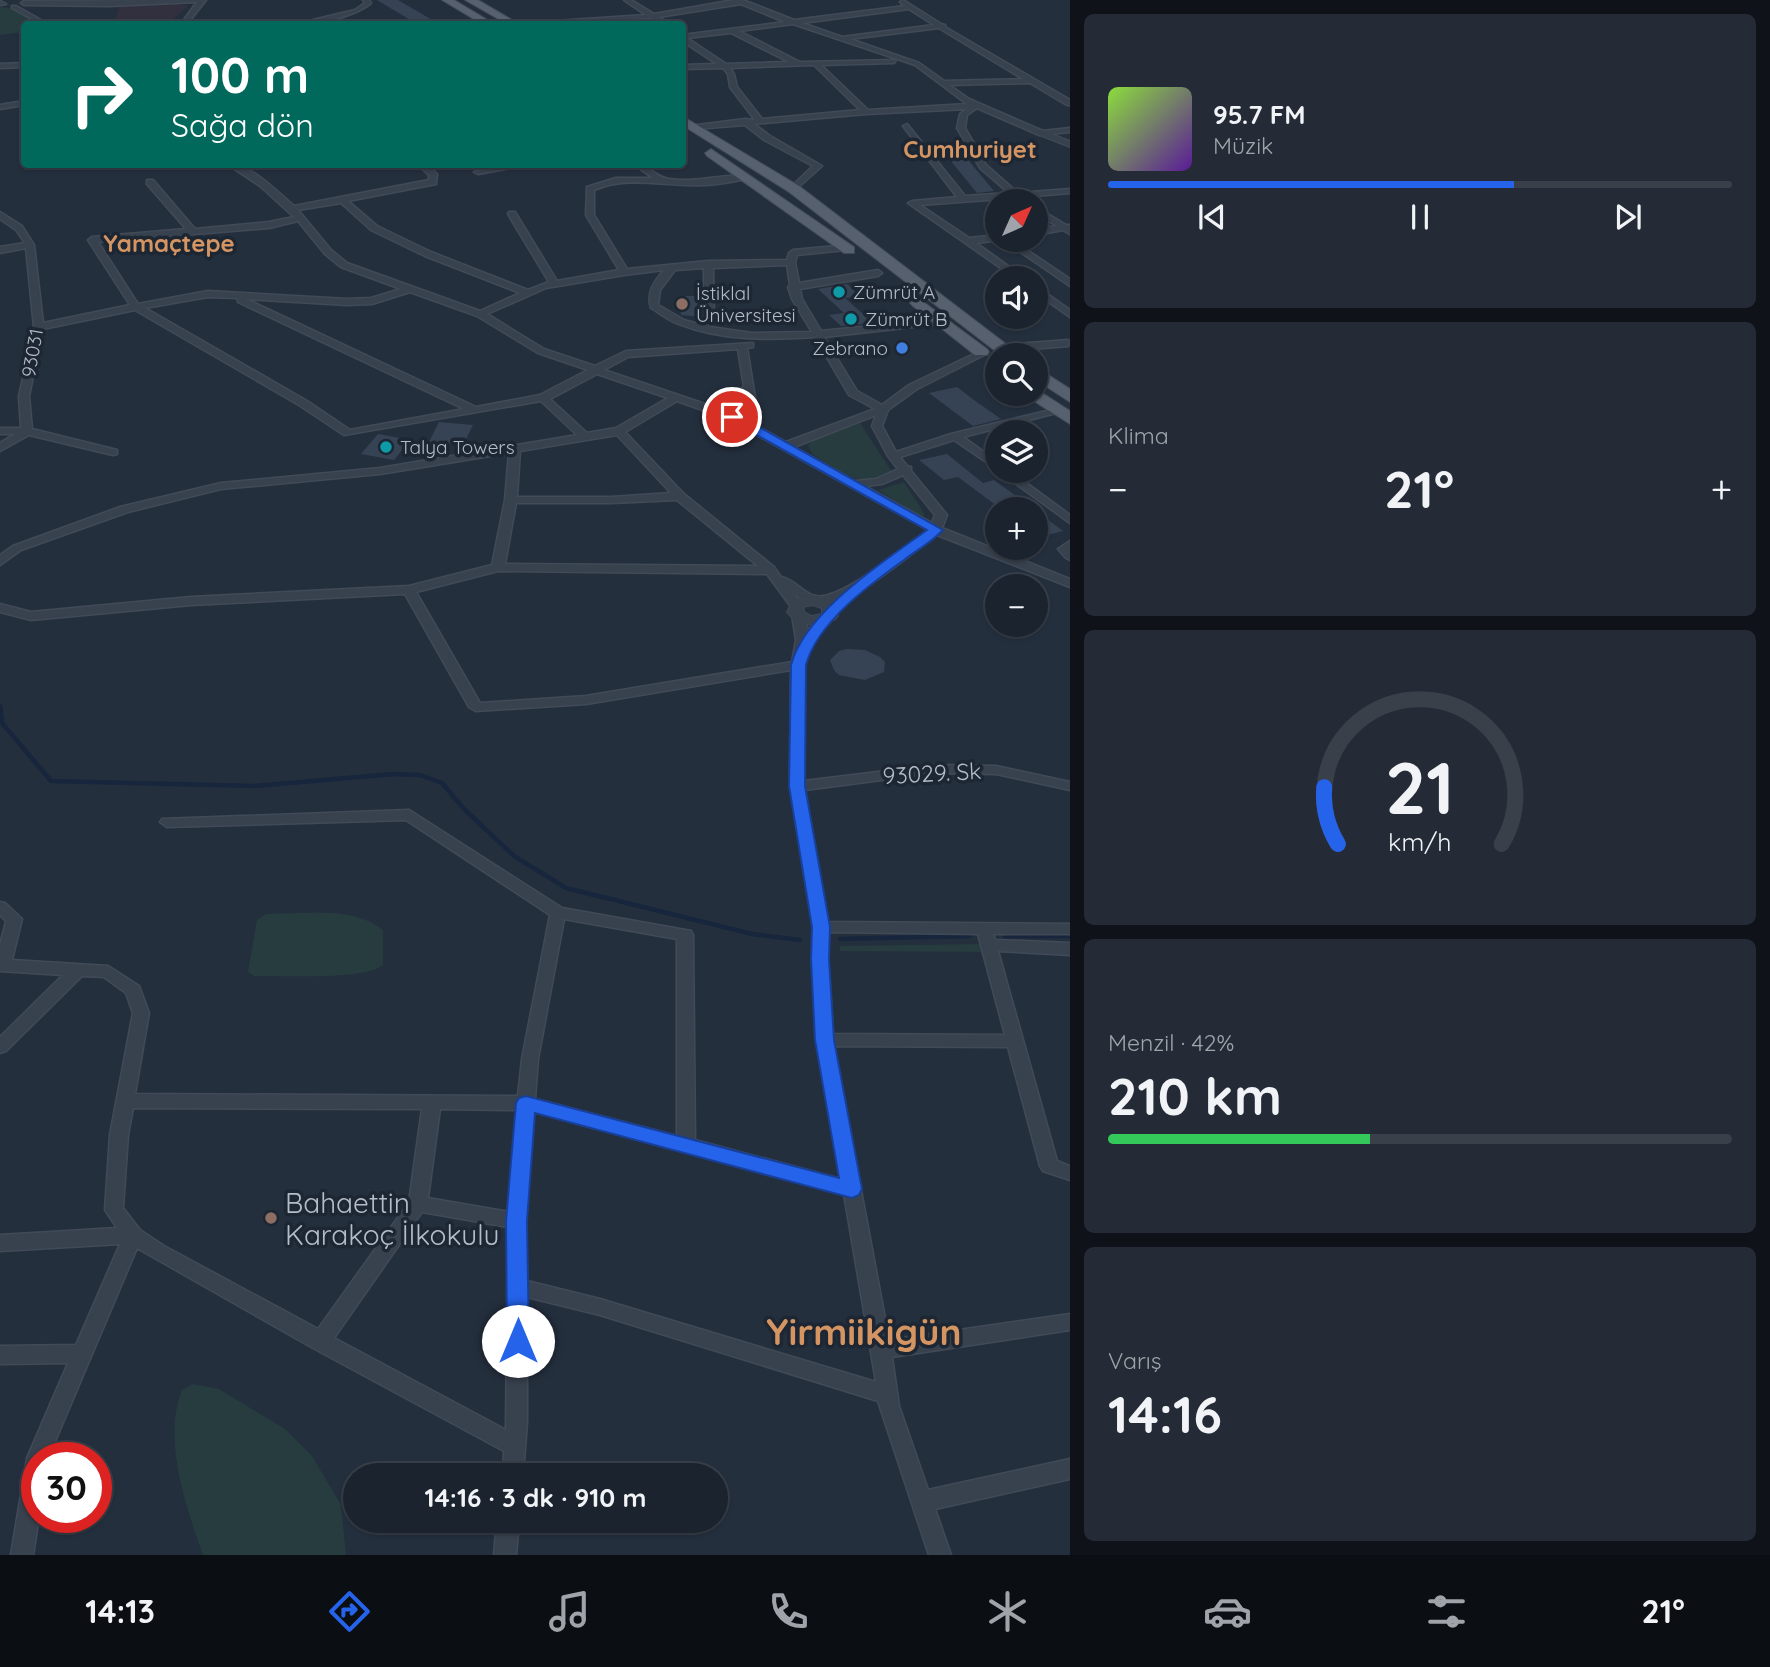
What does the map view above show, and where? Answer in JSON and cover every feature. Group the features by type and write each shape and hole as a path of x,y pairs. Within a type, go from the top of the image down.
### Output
{"main road":[{"path":"447,0 486,21"},
{"path":"470,0 508,21"},
{"path":"686,120 794,189 985,346"},
{"path":"686,137 883,276"},
{"path":"906,295 940,321 985,349"},
{"path":"1048,381 1070,397"},
{"path":"1048,403 1064,415"}],"street":[{"path":"1,3 50,5 202,0"},
{"path":"186,21 202,0"},
{"path":"312,21 357,11 368,3 366,0"},
{"path":"627,0 662,21"},
{"path":"898,0 1070,103"},
{"path":"567,21 655,16 738,1 916,64 976,106 1070,144"},
{"path":"19,4 41,21"},
{"path":"686,36 911,7"},
{"path":"840,39 943,26"},
{"path":"731,30 801,65"},
{"path":"686,40 725,66 731,74 734,87 760,121"},
{"path":"686,66 906,61"},
{"path":"0,66 21,65"},
{"path":"817,65 866,112"},
{"path":"941,83 1032,81"},
{"path":"0,107 21,104"},
{"path":"698,127 746,121 976,106"},
{"path":"976,106 964,114 961,128 982,166 1007,189"},
{"path":"746,121 767,138 818,166 794,189"},
{"path":"907,126 963,199"},
{"path":"1042,133 1070,130"},
{"path":"237,168 263,184 292,209 328,253 344,265 480,314 541,351 710,408 755,429 936,530 1070,583"},
{"path":"292,209 433,182 433,174 426,168"},
{"path":"478,172 504,168"},
{"path":"643,168 664,182"},
{"path":"624,272 590,215 590,189 601,183 618,180 705,183 745,177"},
{"path":"150,182 192,231"},
{"path":"1048,193 1070,191"},
{"path":"985,197 912,204 1004,266"},
{"path":"344,201 374,228 428,254 525,292"},
{"path":"512,214 554,283"},
{"path":"0,215 19,228 30,245 0,250"},
{"path":"1048,216 1068,229"},
{"path":"300,218 269,225 92,240 136,307 303,403 348,433 543,398 591,370 626,354 820,337 940,321"},
{"path":"1048,231 1068,229"},
{"path":"968,241 985,239"},
{"name":"93031","path":"27,431 24,396 39,327 30,245"},
{"path":"845,247 793,253 791,262 796,273 793,287 797,299 853,393 883,409"},
{"path":"1025,252 1070,283"},
{"path":"480,314 525,292 554,283 672,267 791,262"},
{"path":"705,328 709,321 708,264"},
{"path":"672,267 654,288 652,296 654,306 667,315 738,337 820,337"},
{"path":"793,287 883,276"},
{"path":"39,327 208,294 347,302 372,301 413,288"},
{"path":"233,296 475,410"},
{"path":"1048,298 1070,314"},
{"path":"1048,346 1069,342"},
{"path":"742,345 755,429"},
{"path":"786,446 883,409 931,378 985,360"},
{"path":"710,408 748,389"},
{"path":"543,398 583,435"},
{"path":"0,561 17,548 112,513 221,486 380,471 619,431 675,398"},
{"path":"803,647 811,634 867,581 936,530 941,515 907,469 893,456 877,426 883,409"},
{"path":"893,456 955,436 1064,415"},
{"path":"0,431 27,431 113,452"},
{"path":"0,448 27,431"},
{"path":"619,431 680,496 774,574 826,604 829,616"},
{"path":"955,436 985,458"},
{"path":"498,567 511,500 515,450"},
{"path":"855,484 878,482 907,469"},
{"path":"1019,483 1070,520"},
{"path":"511,500 611,500 680,496"},
{"path":"1070,544 1064,549 1070,556"},
{"path":"0,608 31,616 191,601 409,590 498,567 774,574"},
{"path":"774,574 797,610 803,628 803,647 798,665 797,786 821,927 820,959 825,1040 881,1350 886,1394 940,1555"},
{"path":"797,610 803,601 845,592 867,581"},
{"path":"409,590 476,707 586,700 798,665"},
{"path":"797,610 808,620 829,616"},
{"name":"93029. Sk","path":"797,786 935,769 996,770 1068,785"},
{"path":"167,822 410,815 558,913 685,935 686,1146"},
{"path":"0,907 14,919 2,965 108,972 133,990 141,1013 119,1135 114,1210 132,1235 157,1252 320,1342 515,1446"},
{"path":"514,1463 517,1221 526,1103 530,1059 558,913"},
{"path":"821,927 1070,929"},
{"path":"984,928 1049,1166 1070,1172"},
{"path":"990,945 1070,949"},
{"path":"0,1047 78,970"},
{"path":"825,1040 1016,1041"},
{"path":"125,1101 526,1103 852,1189"},
{"path":"320,1342 418,1204 432,1103"},
{"path":"418,1204 517,1221"},
{"path":"0,1243 132,1235"},
{"path":"44,1442 132,1235"},
{"path":"518,1287 600,1307 886,1394"},
{"path":"881,1350 1070,1322"},
{"path":"0,1355 82,1354"},
{"path":"923,1501 1070,1469"},
{"path":"22,1555 25,1533"},
{"path":"505,1555 508,1533"}],"shaded area":[{"path":"120,6 188,6 170,21 115,21"}],"green space":[{"path":"0,7 19,9 36,21 21,21 21,32 0,35"},
{"path":"860,423 892,472 881,478 861,479 841,472 812,454 808,445 813,440"},
{"path":"904,482 925,515 921,516 878,490"},
{"path":"266,914 342,914 371,922 383,930 383,965 373,970 341,975 254,976 248,972 257,920"},
{"path":"980,944 981,952 840,951 840,946"},
{"path":"193,1384 219,1389 285,1429 312,1456 341,1505 346,1555 203,1555 184,1495 175,1451 176,1409 182,1390"}],"building":[{"path":"377,0 398,0 434,21 412,21"},
{"path":"950,142 992,189 977,193 946,155 931,143"},
{"path":"847,284 861,296 845,298 873,323 841,326 829,315 844,313 818,289"},
{"path":"679,296 698,296 701,317 681,315"},
{"path":"957,387 1001,419 985,420 985,423 973,426 929,393"},
{"name":"Talya Towers","path":"439,422 473,425 463,445 429,442"},
{"name":"Talya Towers","path":"378,434 410,440 394,460 361,454"},
{"path":"947,454 983,483 998,483 1017,497 985,497 958,477 944,480 919,460"},
{"path":"1048,520 1063,531 1048,535"},
{"path":"865,650 880,657 885,662 884,672 865,680 839,675 830,660 839,651"}],"waterway":[{"path":"0,706 2,723 51,781 255,786 393,774 420,775 442,783 464,809 514,856 566,888 752,934 800,940"},
{"path":"840,939 970,936"},
{"path":"1005,936 1070,936"}],"place":[{"name":"Zümrüt A","path":"839,292"},
{"name":"İstiklal Üniversitesi","path":"682,304"},
{"name":"Zümrüt B","path":"851,319"},
{"name":"Zebrano","path":"902,348"},
{"name":"Talya Towers","path":"386,447"},
{"name":"Bahaettin Karakoç İlkokulu","path":"271,1218"}],"district":[{"name":"Cumhuriyet","path":"970,149"},
{"name":"Yamaçtepe","path":"169,243"},
{"name":"Yirmiikigün","path":"864,1331"}],"route":[{"path":"518,1341 517,1221 526,1103 852,1189 825,1040 820,959 821,927 797,786 798,665 803,647 817,626 880,570 936,530 732,417"}]}
